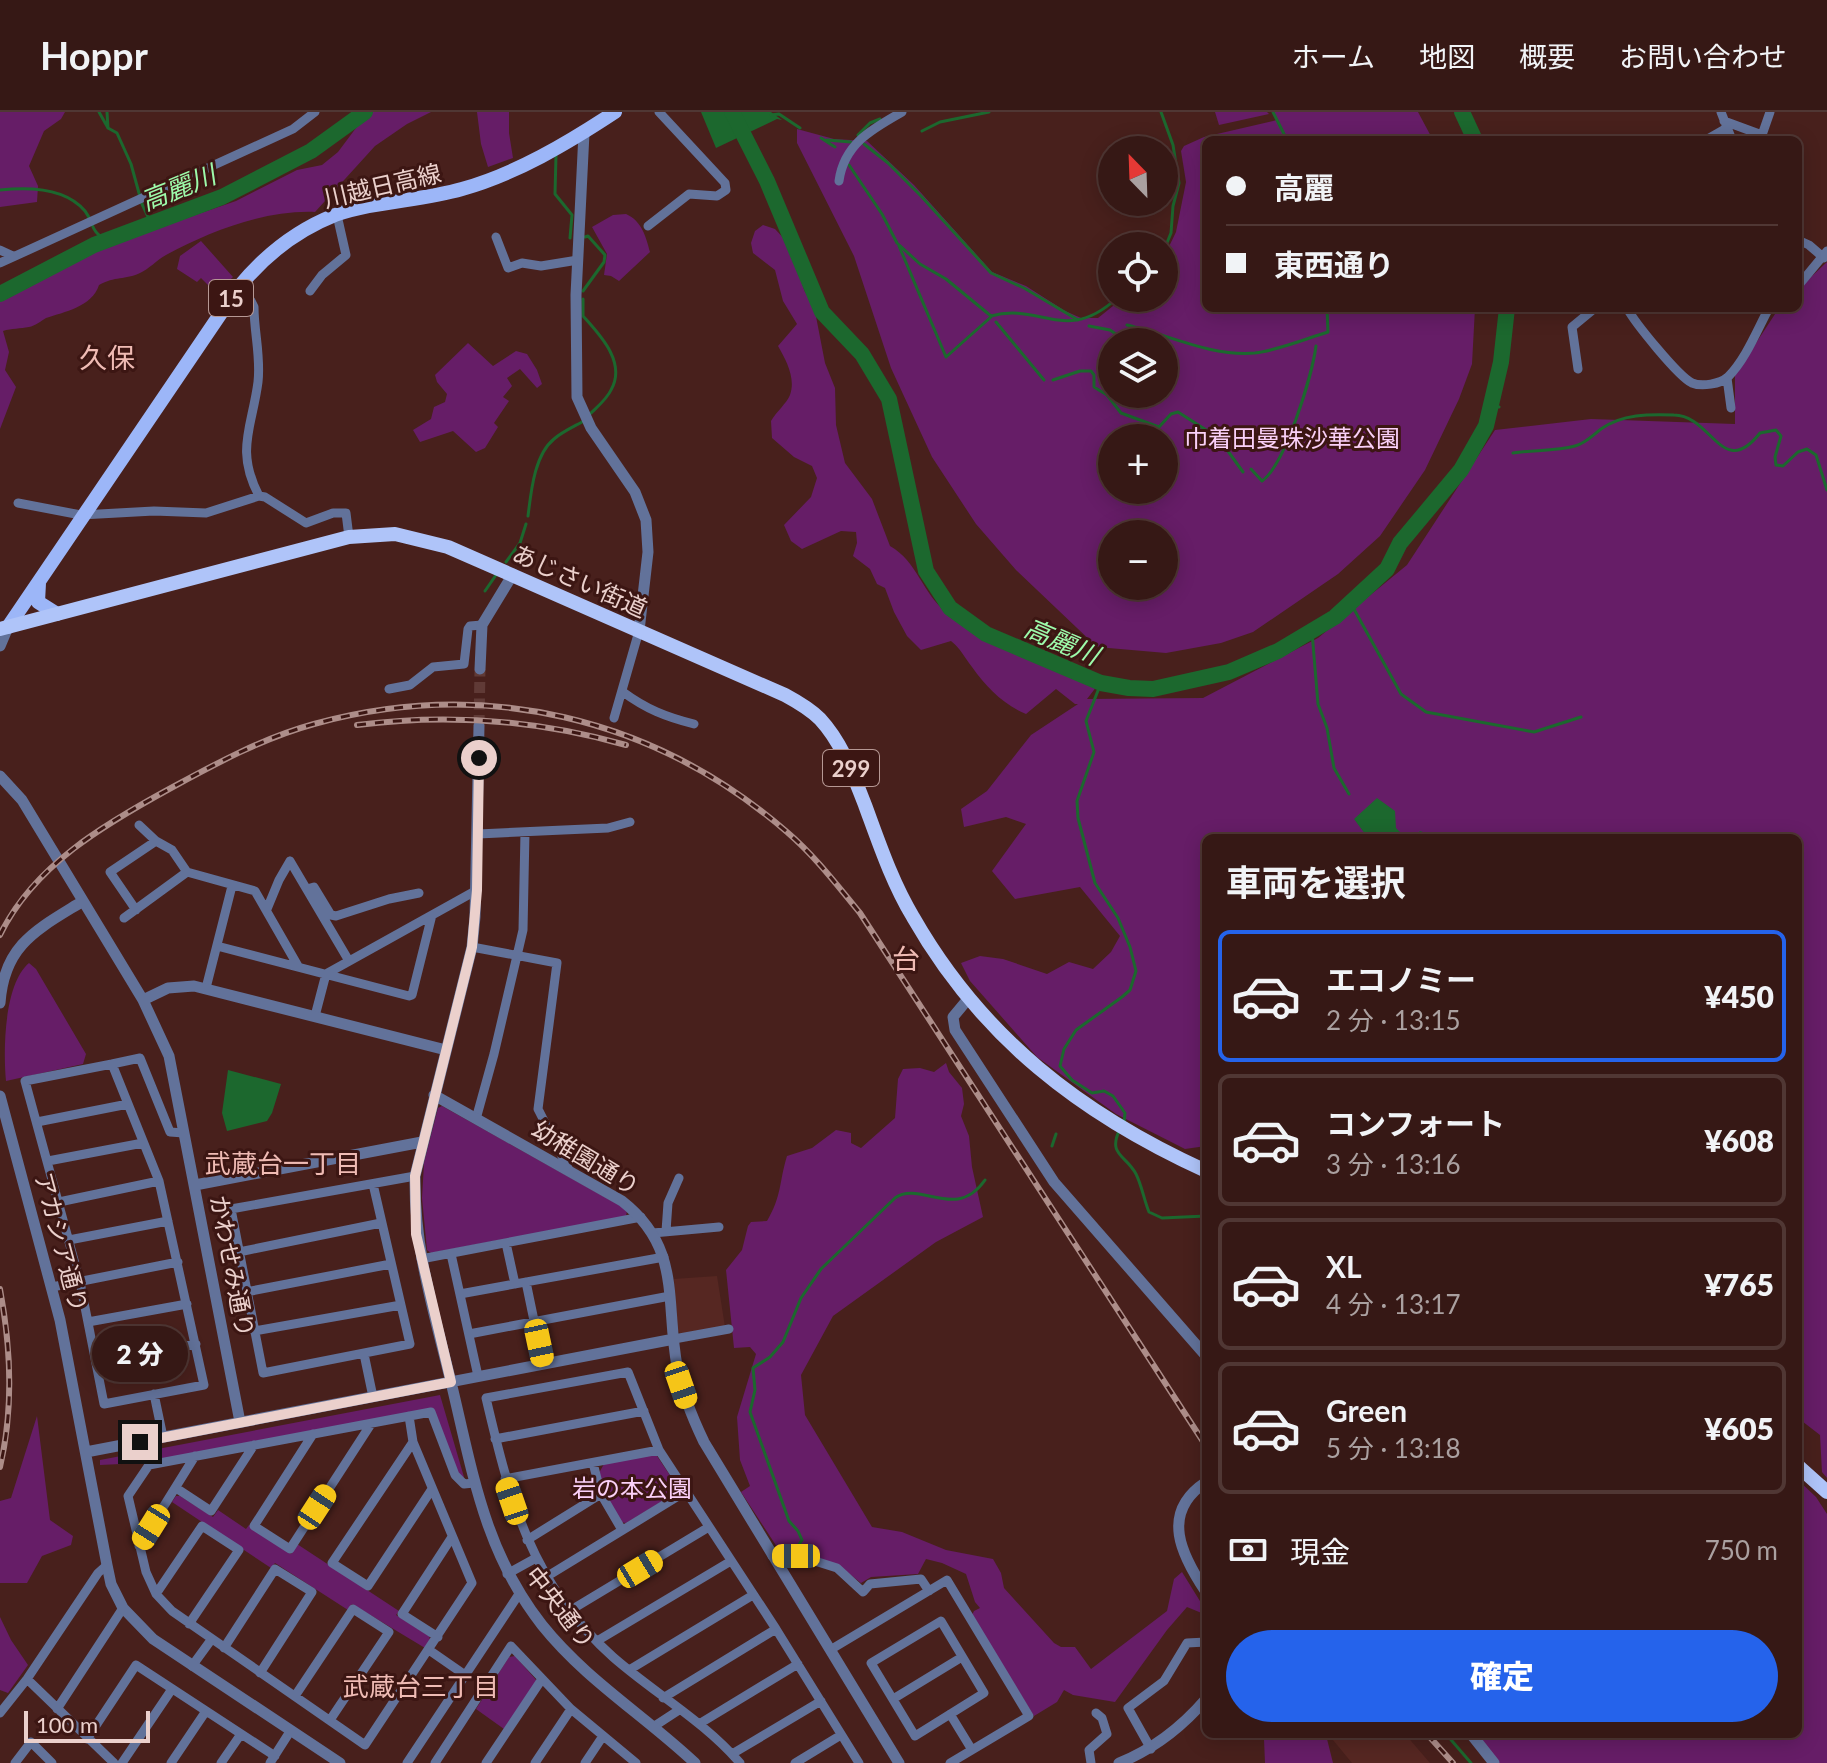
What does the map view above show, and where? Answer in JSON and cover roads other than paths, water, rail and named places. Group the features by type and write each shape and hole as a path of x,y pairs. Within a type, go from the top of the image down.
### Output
{"highway":[{"name":"あじさい街道","path":"4,628 349,537 395,534 448,547 785,695 819,718 842,750 905,903 968,999"},
{"name":"299","path":"968,999 1036,1068 1085,1105 1131,1135 1202,1169"},
{"path":"1802,1470 1827,1492"}],"main road":[{"name":"川越日高線","path":"4,628 238,288 266,257 287,241 337,215 463,189 517,167 584,133 615,112"},
{"path":"40,579 38,602 57,614"}],"street":[{"path":"0,263 293,129 315,112"},
{"path":"648,226 689,194 717,196 726,190 725,183 659,112"},
{"path":"839,181 847,153 859,139 902,112"},
{"path":"1710,136 1724,120 1762,135 1770,112"},
{"path":"584,133 578,260 577,397 591,428 635,492 646,520 648,552 639,631 614,718"},
{"path":"310,291 322,275 346,255 337,215"},
{"path":"496,237 508,268 522,263 541,266 578,260"},
{"path":"1802,242 1825,255 1802,281"},
{"path":"0,250 13,256"},
{"path":"238,288 254,307 258,383 245,460 259,496"},
{"path":"1578,369 1572,327 1590,312"},
{"path":"1629,312 1690,382 1701,385 1727,378 1767,312"},
{"path":"1727,378 1731,408"},
{"path":"18,503 81,515 154,511 206,513 259,496 306,523 333,513 346,513 349,537"},
{"path":"480,669 482,625 513,574"},
{"path":"389,689 410,685 433,667 464,664 468,629 482,625"},
{"path":"0,646 4,628"},
{"path":"623,692 661,716 694,724"},
{"name":"中央通り","path":"479,726 477,890 472,947 415,1176 416,1234 421,1259 474,1483 484,1518 507,1574 519,1594 581,1669 695,1763"},
{"name":"かわせみ通り","path":"0,776 22,800 143,1000 169,1056 240,1422"},
{"path":"478,834 608,828 630,822"},
{"path":"139,825 156,841 172,850 187,872 255,891 298,966"},
{"path":"476,1119 523,930 525,832"},
{"path":"136,910 110,872 156,841"},
{"path":"267,909 290,861 349,961"},
{"path":"124,918 187,872"},
{"path":"206,988 232,886"},
{"path":"307,889 314,887 331,915 336,916 419,893"},
{"path":"315,1016 326,974 477,890"},
{"path":"0,1003 6,972 18,948 38,928 83,901"},
{"path":"217,946 412,995 432,915"},
{"path":"472,947 557,963 538,1109 569,1170"},
{"path":"143,1000 158,991 176,986 206,988 446,1050"},
{"path":"968,999 953,1017 955,1030 1054,1182 1202,1351"},
{"path":"112,1064 159,1181 204,1385 104,1404 80,1282 25,1081 140,1058 170,1132 184,1133"},
{"name":"幼稚園通り","path":"434,1095 622,1201 660,1232 681,1385 690,1414 772,1556 899,1763"},
{"name":"アカシア通り","path":"0,1096 52,1287 111,1584 123,1608 153,1639 340,1763"},
{"path":"37,1122 128,1104"},
{"path":"195,1185 422,1142"},
{"path":"48,1161 143,1143"},
{"path":"373,1184 410,1344 263,1373 231,1209 415,1176"},
{"path":"679,1178 660,1232 719,1227"},
{"path":"59,1202 159,1181"},
{"path":"421,1259 642,1217"},
{"path":"69,1240 168,1221"},
{"path":"239,1252 381,1223"},
{"path":"506,1243 515,1284"},
{"path":"451,1254 478,1376"},
{"path":"460,1294 664,1257"},
{"path":"52,1287 178,1262"},
{"path":"246,1292 391,1264"},
{"path":"526,1282 543,1364"},
{"path":"469,1334 670,1296"},
{"path":"88,1322 187,1304"},
{"path":"254,1331 401,1305"},
{"path":"86,1452 729,1329"},
{"path":"96,1363 196,1344"},
{"path":"364,1354 373,1397"},
{"path":"740,1763 699,1724 663,1698 597,1641 546,1577 527,1540 505,1479 486,1398 628,1372 659,1450 859,1763"},
{"path":"154,1394 163,1437"},
{"path":"495,1439 644,1411"},
{"path":"409,1416 413,1442 472,1583 365,1745 211,1640 172,1611 156,1594 146,1572 128,1496 149,1465 371,1424 409,1416 431,1412 455,1475 464,1484 474,1483"},
{"path":"313,1434 254,1526 290,1549 371,1424"},
{"path":"413,1442 332,1563 368,1586 432,1489"},
{"path":"176,1488 211,1511 254,1445"},
{"path":"505,1479 659,1450"},
{"path":"139,1546 195,1456"},
{"path":"593,1463 601,1494 622,1530"},
{"path":"1202,1486 1190,1496 1180,1515 1179,1526 1183,1554 1202,1585"},
{"path":"546,1577 685,1492"},
{"path":"527,1540 601,1494"},
{"path":"156,1594 202,1526 239,1550 189,1624"},
{"path":"571,1610 709,1527"},
{"path":"438,1637 402,1614 452,1537"},
{"path":"772,1556 811,1555 818,1562 837,1568 863,1592 870,1584 921,1579 929,1591"},
{"path":"507,1574 536,1558"},
{"path":"597,1641 731,1561"},
{"path":"0,1713 27,1679 98,1573 107,1565"},
{"path":"224,1648 275,1569 312,1592 260,1673"},
{"path":"830,1650 947,1580 1029,1716 950,1763"},
{"path":"407,1763 519,1594"},
{"path":"629,1670 753,1595"},
{"path":"57,1709 123,1608"},
{"path":"295,1696 353,1609 389,1632 330,1720"},
{"path":"941,1621 984,1693 915,1736 893,1699 871,1663 941,1621"},
{"path":"663,1698 776,1629"},
{"path":"192,1666 211,1640"},
{"path":"1151,1749 1128,1708 1164,1681 1187,1643 1202,1642"},
{"path":"435,1763 511,1646 571,1709 636,1763"},
{"path":"429,1650 465,1675"},
{"path":"893,1699 962,1657"},
{"path":"699,1724 798,1664"},
{"path":"87,1739 136,1665 241,1734 272,1760 291,1730"},
{"path":"27,1679 114,1763"},
{"path":"486,1763 542,1679"},
{"path":"122,1763 172,1689"},
{"path":"732,1754 821,1701"},
{"path":"1119,1763 1151,1749 1174,1732 1202,1703"},
{"path":"535,1763 571,1709"},
{"path":"653,1727 679,1710"},
{"path":"171,1763 206,1711"},
{"path":"1091,1763 1089,1750 1107,1734 1102,1718 1096,1713"},
{"path":"950,1714 972,1750"},
{"path":"221,1763 241,1734"},
{"path":"795,1763 841,1735"},
{"path":"585,1763 603,1736"},
{"path":"1474,1738 1494,1763"},
{"path":"15,1763 31,1742 52,1763"}],"waterway":[{"path":"99,112 108,128"},
{"path":"107,112 108,128"},
{"name":"高麗川","path":"0,294 94,245 222,197 311,151 365,112"},
{"name":"高麗川","path":"732,112 767,181 822,312 862,354 889,399 926,571 950,608 986,634 1101,683 1153,689 1229,672 1278,651 1335,617 1387,569 1400,543 1461,470 1486,426 1501,362 1507,312"},
{"path":"922,131 940,122 989,112"},
{"path":"1161,112 1173,145 1179,183 1171,232"},
{"path":"1273,112 1285,136"},
{"name":"高麗川","path":"1462,112 1473,136"},
{"path":"771,115 779,114 800,128"},
{"path":"858,135 870,123 880,119"},
{"path":"108,128 117,133 151,223"},
{"path":"821,138 835,147"},
{"path":"827,140 851,142"},
{"path":"864,144 921,196 991,273 1024,288 1078,320"},
{"path":"556,155 555,194 572,215 570,238"},
{"path":"849,165 882,214 897,243 920,264 946,279 991,316 1024,314 1068,321 1099,312"},
{"path":"0,190 46,190 67,197 85,211 95,230 107,240"},
{"path":"583,291 604,262 605,255 588,236 585,237"},
{"path":"899,246 946,357 991,317"},
{"path":"583,299 583,316 609,349 616,369 609,393 590,414"},
{"path":"1127,325 1207,349 1255,353 1328,332 1327,312"},
{"path":"996,322 1044,380"},
{"path":"1089,326 1100,328"},
{"path":"1251,469 1262,481 1280,457 1303,398 1316,346"},
{"path":"1053,380 1080,371 1091,371 1094,387 1107,395 1121,413 1159,427 1171,414 1178,412 1214,435"},
{"path":"1493,405 1499,407"},
{"path":"1513,453 1575,446 1609,424 1627,418 1674,415 1687,418 1726,448 1736,450 1747,446 1760,433 1776,430 1781,436 1776,465 1783,466 1798,452 1807,449 1816,455 1827,490"},
{"path":"528,516 535,475 547,446 582,422"},
{"path":"1220,440 1243,472"},
{"path":"506,562 520,543 526,524"},
{"path":"485,591 496,575"},
{"path":"1350,602 1401,694 1426,712 1534,732 1581,717"},
{"path":"1312,632 1318,704 1327,728 1334,768 1349,794"},
{"path":"1101,683 1086,721 1094,752 1077,801 1078,818 1095,883 1118,918 1136,971 1130,990 1076,1030 1064,1049 1060,1066 1072,1080 1092,1093 1104,1091 1113,1096 1125,1113 1124,1123"},
{"path":"1120,1129 1117,1150 1136,1174 1149,1212 1162,1218 1202,1216"},
{"path":"1052,1146 1056,1134"},
{"path":"798,1546 802,1540 789,1521 750,1412 755,1390 753,1368 770,1357 783,1342 801,1298 821,1269 895,1198 905,1194 962,1198 974,1192 985,1180"},
{"path":"1449,1738 1471,1763"}],"tunnel":[{"path":"479,726 480,669"}],"railway":[{"path":"0,935 14,910 32,888 52,867 97,832 206,769 295,730 378,710 441,705 503,707 564,717 624,735 681,760 735,792 797,841 843,892 860,913 1202,1440"},
{"path":"357,725 391,721 493,721 593,736 626,745"},
{"path":"0,1289 7,1333 9,1378 7,1423 0,1467"},
{"path":"1431,1738 1453,1763"}],"district":[{"name":"久保","path":"107,357"},
{"name":"台","path":"906,958"},
{"name":"武蔵台一丁目","path":"283,1163"},
{"name":"武蔵台三丁目","path":"421,1686"}],"park label":[{"name":"巾着田曼珠沙華公園","path":"1292,437"},
{"name":"岩の本公園","path":"632,1487"}]}
